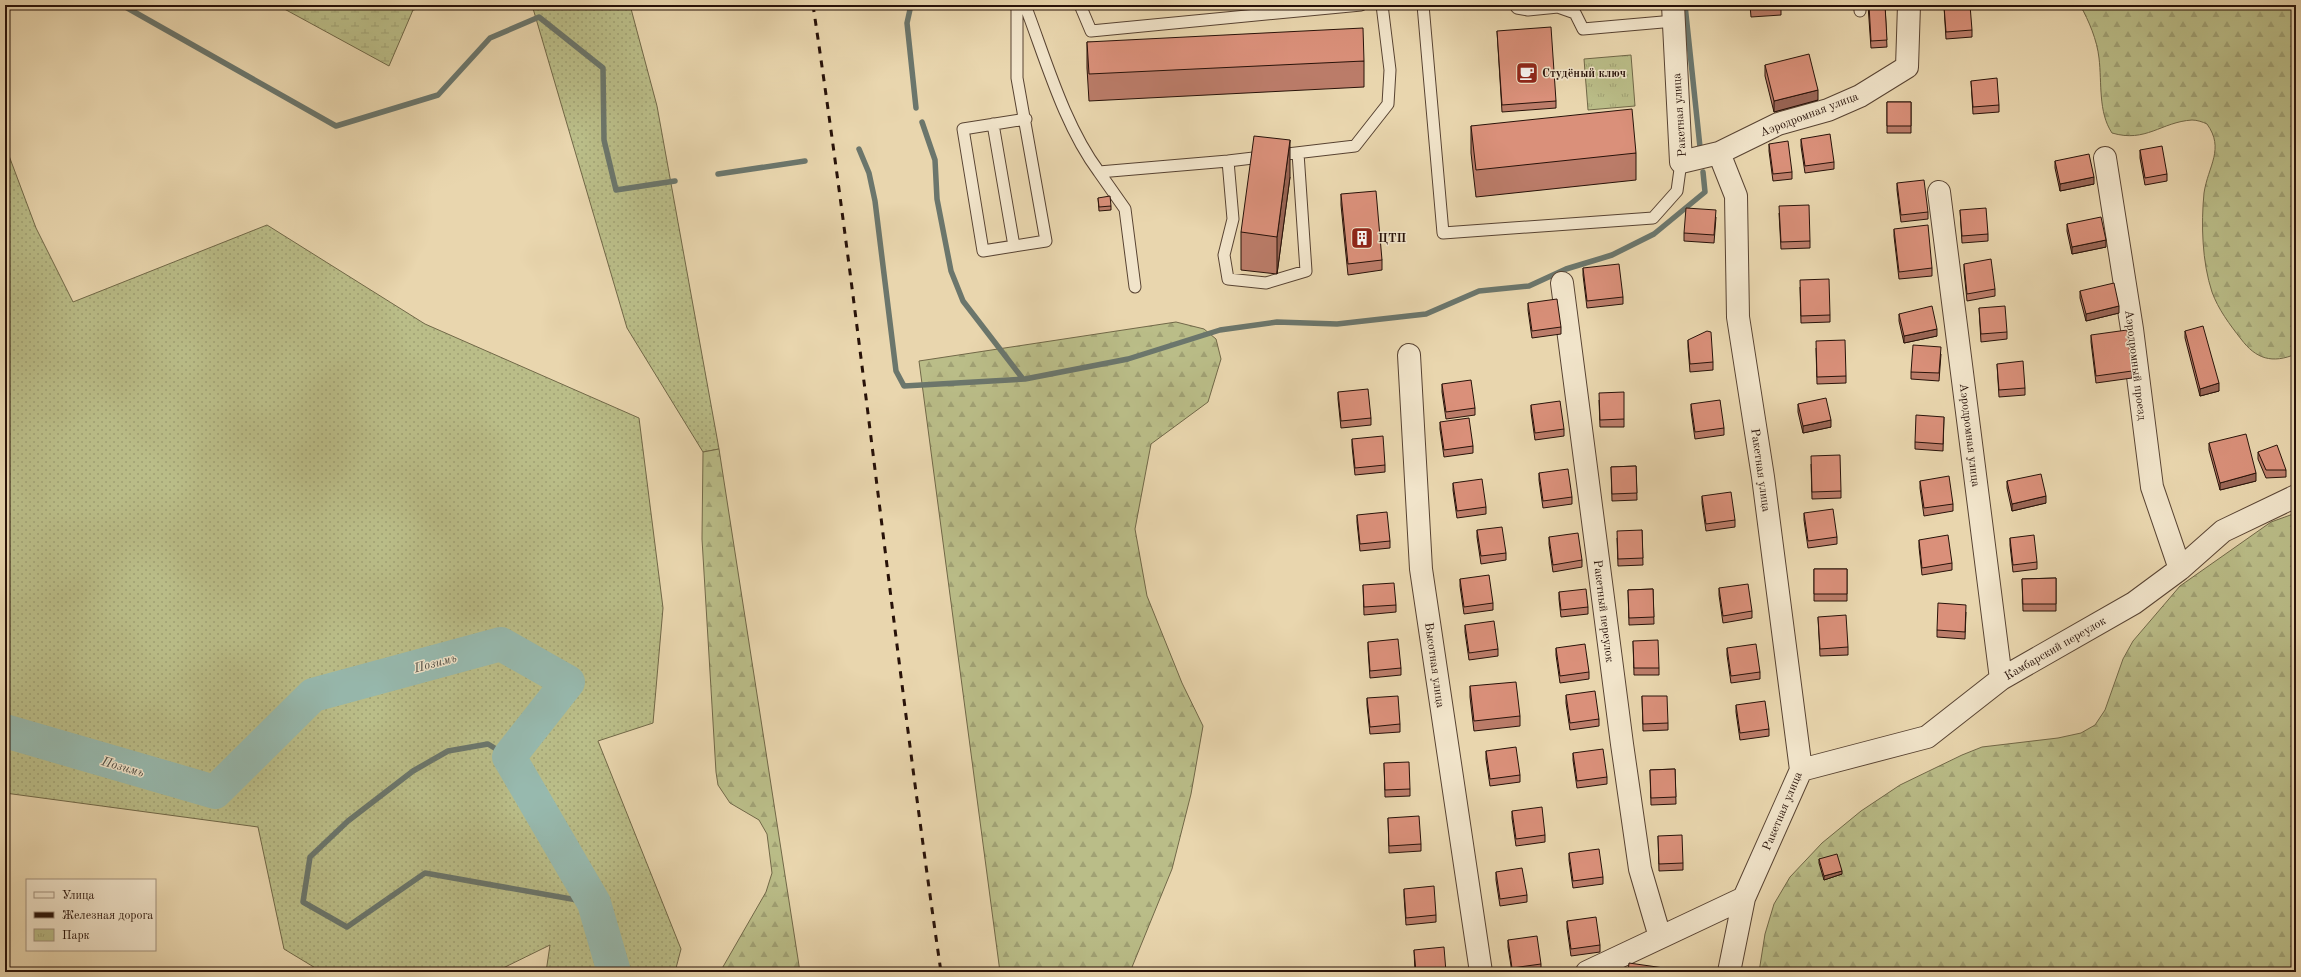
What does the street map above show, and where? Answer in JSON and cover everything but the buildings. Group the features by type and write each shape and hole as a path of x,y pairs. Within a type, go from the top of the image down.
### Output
{"street":[{"name":"Аэродромная улица","path":"1719,153 1778,124 1828,110 1860,96 1907,67 1909,5"},
{"name":"Ракетная улица","path":"1673,13 1681,162 1719,153 1736,196 1738,317 1763,477 1801,770 1744,898 1729,972"},
{"name":"Аэродромный проезд","path":"2106,158 2132,329 2152,487 2180,569"},
{"name":"Аэродромная улица","path":"1939,192 2001,678"},
{"name":"Ракетный переулок","path":"1562,283 1622,744 1639,861 1660,937"},
{"name":"Высотная улица","path":"1409,355 1421,569 1481,972"},
{"name":"Камбарский переулок","path":"1801,770 1927,737 2001,678 2134,602 2180,569 2223,532 2296,496"},
{"path":"1587,972 1744,898"}],"lane":[{"path":"1017,5 1018,78 1026,119 1046,241 982,251 963,129 1026,119"},
{"path":"1025,5 1068,116 1084,152 1125,209 1135,287"},
{"path":"1080,5 1092,31 1361,5"},
{"path":"1099,172 1228,161 1354,146 1388,104 1390,70 1382,5"},
{"path":"1423,5 1443,233 1653,218 1677,191 1681,162"},
{"path":"1515,5 1517,8 1528,10 1558,7 1575,13 1583,29 1673,13"},
{"path":"994,124 1014,246"},
{"path":"1228,161 1233,219 1224,255 1228,279 1266,283 1306,271 1298,153"}],"green space":[{"path":"277,5 437,5 413,10 389,66"},
{"path":"532,5 630,5 657,106 719,449 703,452 627,328"},
{"path":"2080,5 2296,5 2296,354 2279,359 2272,359 2265,358 2253,351 2241,339 2221,311 2212,292 2206,268 2203,243 2204,193 2215,150 2215,142 2207,124 2192,120 2171,124 2144,134 2124,135 2112,133 2104,116 2101,97 2099,58 2096,44"},
{"path":"1631,55 1635,106 1588,110 1584,59"},
{"path":"5,145 36,228 73,302 267,225 425,324 639,418 663,608 653,723 598,741 681,949 675,972 546,972 550,945 495,972 322,972 284,949 258,827 5,793"},
{"path":"1176,322 1204,329 1216,339 1221,359 1208,402 1151,444 1135,529 1147,596 1182,683 1203,726 1191,794 1172,869 1130,972 1000,972 919,361"},
{"path":"719,449 800,972 720,972 766,892 772,873 767,834 759,820 730,803 718,785 716,772 702,539 703,452"},
{"path":"2296,513 2296,972 1759,972 1765,934 1774,904 1790,877 1822,843 1861,811 1900,785 1962,755 1982,747 2058,738 2081,733 2095,725 2105,710 2123,659 2133,641 2180,586 2271,522"}],"waterway":[{"path":"122,5 336,126 438,95 490,38 539,17 603,68 604,140 616,190 675,181"},
{"path":"911,5 907,23 916,108"},
{"path":"1685,5 1700,147"},
{"path":"922,122 935,160 937,199 951,271 963,301 1023,379"},
{"path":"859,149 869,173 875,201 896,371 904,386 1025,379 1128,359 1220,330 1277,322 1337,324 1426,314 1479,291 1529,286 1566,269 1612,255 1654,234 1705,192 1703,172"},
{"path":"718,174 805,161"},
{"name":"Позимь","path":"5,731 215,792 313,695 501,644 568,682 509,757 594,903 614,972"},
{"path":"509,757 488,744 448,751 413,771 348,821 310,857 303,902 347,927 425,873 594,903"}],"railway":[{"path":"813,5 847,247 908,730 941,972"}],"place":[{"name":"Студёный ключ","path":"1527,73"},
{"name":"ЦТП","path":"1362,238"}]}
